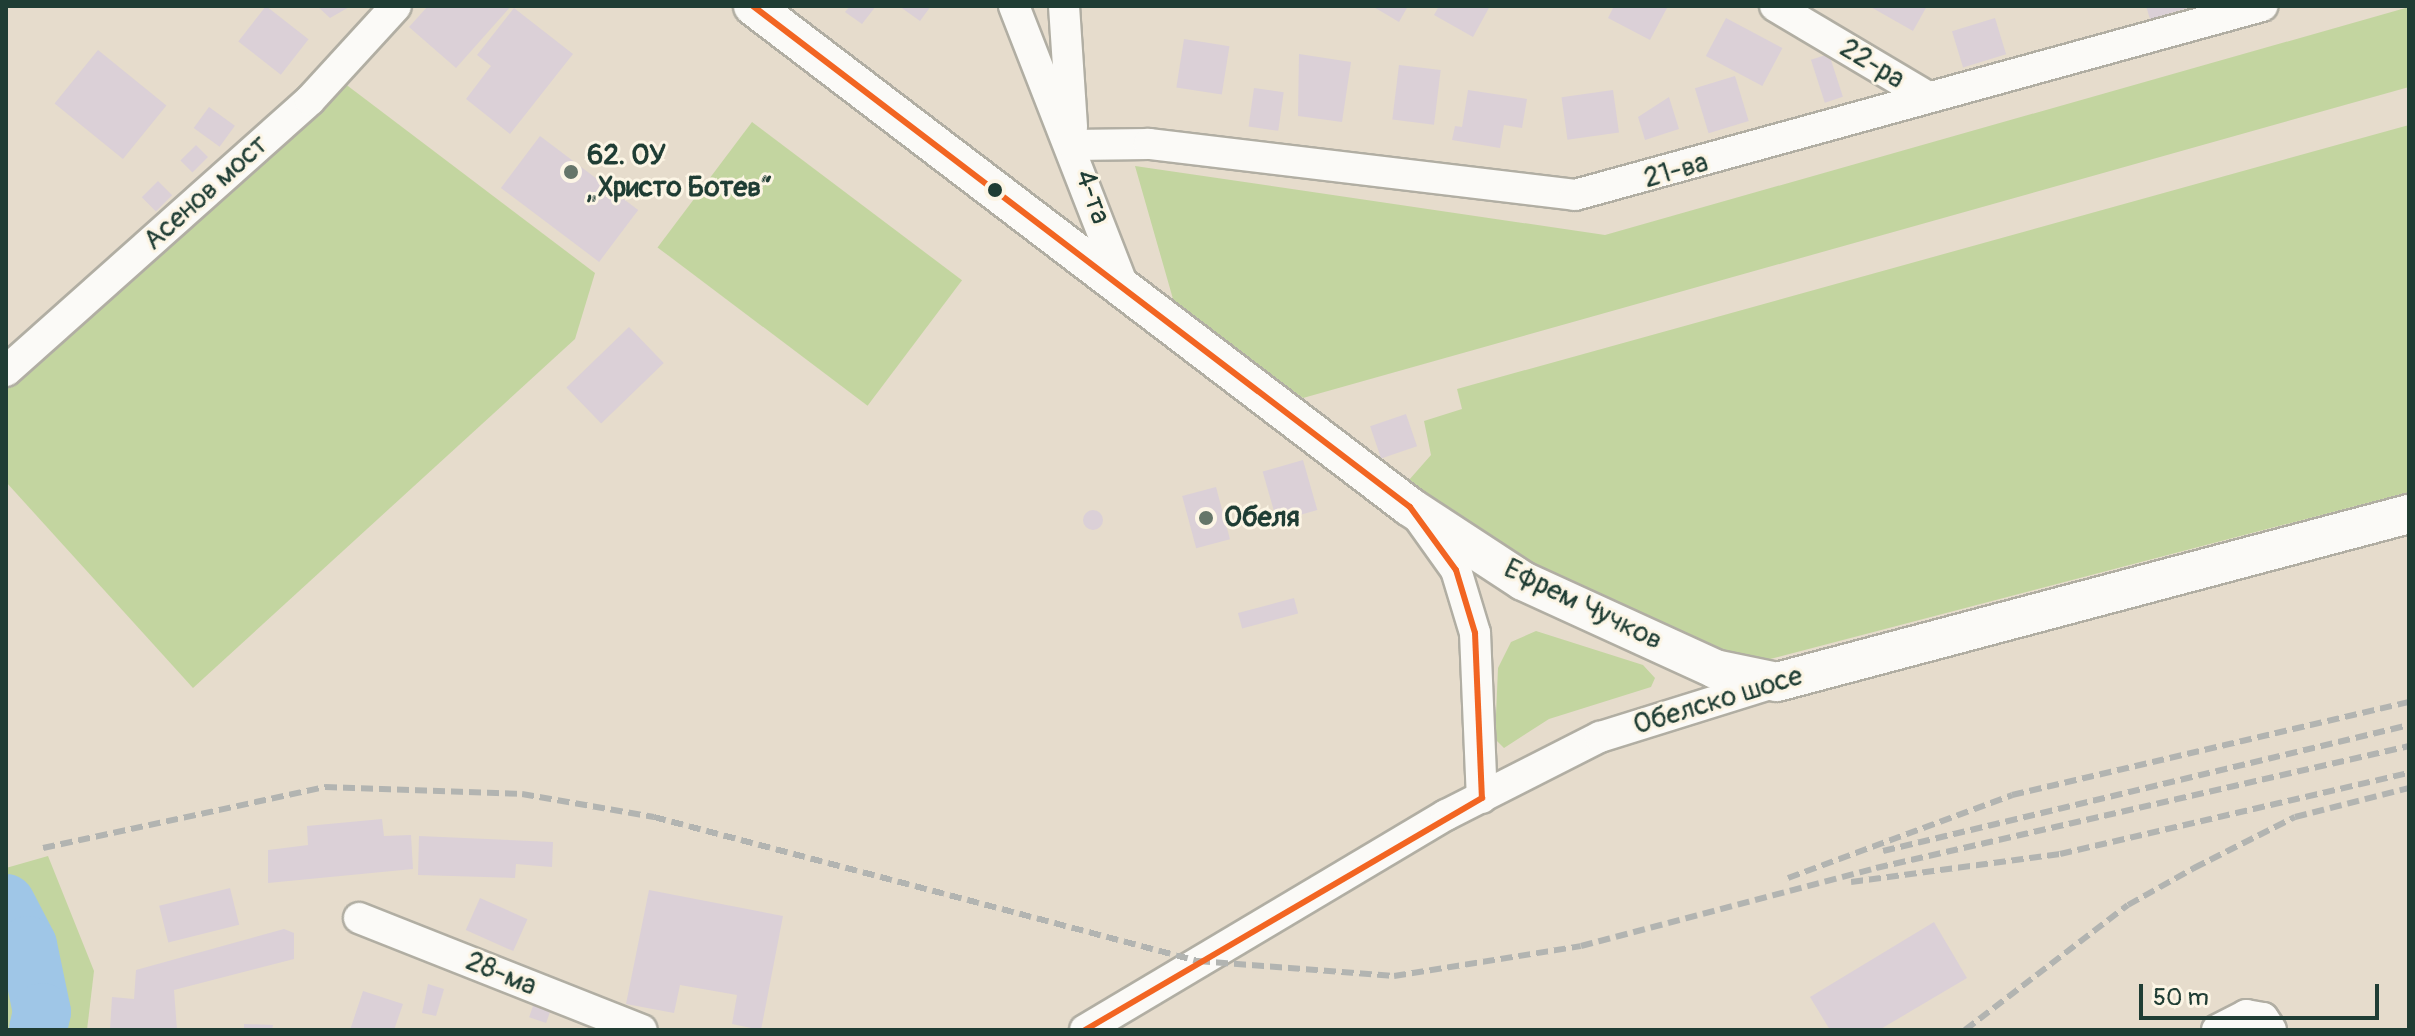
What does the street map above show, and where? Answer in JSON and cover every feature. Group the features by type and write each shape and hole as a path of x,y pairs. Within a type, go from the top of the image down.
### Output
{"street":[{"name":"Асенов мост","path":"6,371 310,100 396,6"},
{"name":"Ефрем Чучков","path":"753,6 1126,294 1410,507 1523,581 1715,669 1777,682"},
{"name":"4-та","path":"1014,6 1073,145 1126,294"},
{"name":"4-та","path":"1064,6 1073,145"},
{"name":"22-ра","path":"1775,6 1928,97"},
{"name":"21-ва","path":"1073,145 1149,144 1575,195 2262,6"},
{"path":"1410,507 1456,570 1475,633 1482,798"},
{"name":"Обелско шосе","path":"1085,1030 1482,798 1600,737 1777,682 2409,514"},
{"name":"28-ма","path":"359,918 642,1030"},
{"path":"2217,1030 2246,1015 2263,1018 2271,1030"}],"green space":[{"path":"2409,7 2409,87 1303,398 1175,306 1135,166 1605,235"},
{"path":"340,80 595,273 575,339 193,688 6,482 6,383"},
{"path":"752,122 962,280 868,406 658,247"},
{"path":"2409,125 2409,492 1770,659 1706,650 1499,550 1409,480 1431,455 1424,421 1462,409 1457,389"},
{"path":"1536,631 1643,665 1655,678 1651,687 1549,719 1504,748 1495,739 1498,668 1511,642"},
{"path":"48,856 94,971 87,1030 6,1030 6,868"}],"building":[{"path":"266,6 309,39 281,75 238,41"},
{"path":"317,6 351,6 330,18"},
{"path":"428,6 511,6 456,68 409,27"},
{"path":"850,6 876,6 862,24 845,12"},
{"path":"899,6 931,6 920,21"},
{"path":"1372,6 1408,6 1399,22"},
{"path":"1439,6 1490,6 1473,37 1434,15"},
{"path":"1614,6 1668,6 1650,40 1608,18"},
{"path":"1869,6 1927,6 1913,31"},
{"path":"2146,6 2191,6 2191,7 2150,19"},
{"path":"514,8 573,54 510,134 466,99 491,66 477,55"},
{"path":"1726,18 1783,48 1762,86 1706,56"},
{"path":"1995,18 2006,54 1963,67 1952,31"},
{"path":"1184,39 1229,46 1222,95 1176,87"},
{"path":"98,50 166,105 123,159 55,104"},
{"path":"1299,54 1351,62 1342,122 1298,116"},
{"path":"1829,54 1843,97 1825,103 1811,60"},
{"path":"1399,65 1441,70 1434,125 1392,120"},
{"path":"1735,76 1749,121 1709,133 1695,88"},
{"path":"1254,88 1284,92 1278,131 1249,127"},
{"path":"1468,90 1527,99 1522,128 1504,125 1500,148 1452,140 1455,126 1462,127"},
{"path":"1613,90 1619,133 1567,140 1562,97"},
{"path":"1669,97 1679,129 1645,140 1638,117"},
{"path":"209,107 235,126 220,147 194,128"},
{"path":"540,136 638,210 599,262 501,188"},
{"path":"196,145 208,157 192,173 180,161"},
{"path":"158,181 172,195 156,211 142,197"},
{"path":"629,327 664,363 601,423 566,387"},
{"path":"1406,414 1417,446 1381,459 1370,426"},
{"path":"1303,460 1317,510 1277,522 1263,472"},
{"path":"1216,487 1230,539 1196,548 1182,496"},
{"path":"1093,510 1100,513 1103,520 1100,527 1093,530 1086,527 1083,520 1086,513"},
{"path":"1294,598 1298,613 1242,628 1238,613"},
{"path":"382,819 384,836 411,835 413,869 268,883 268,850 308,845 307,826"},
{"path":"419,836 553,842 552,867 516,864 515,878 418,875"},
{"path":"230,888 239,925 168,943 159,906"},
{"path":"649,890 783,916 761,1030 732,1024 737,995 680,985 674,1013 626,1004"},
{"path":"480,898 528,919 513,951 466,930"},
{"path":"1934,922 1967,978 1879,1030 1830,1030 1810,997"},
{"path":"284,929 294,933 294,959 174,990 177,1030 110,1030 112,997 134,999 136,970"},
{"path":"428,984 444,989 436,1016 422,1013"},
{"path":"363,991 403,1004 394,1030 350,1030"},
{"path":"534,1003 551,1009 546,1023 529,1017"},
{"path":"244,1024 273,1025 272,1030 244,1030"}],"waterway":[{"path":"6,903 28,945 42,1012 38,1030"}],"railway":[{"path":"1788,878 2012,795 2409,702"},
{"path":"1883,851 2409,725"},
{"path":"43,848 325,787 522,794 654,817 1198,961 1394,976 1581,946 1876,868 2409,746"},
{"path":"1851,882 2060,854 2409,773"},
{"path":"1965,1030 2128,905 2194,868 2295,817 2409,788"}],"transit line":[{"path":"753,6 1410,507 1456,570 1475,633 1482,798"},
{"path":"1085,1030 1482,798"}],"place":[{"name":"62. ОУ „Христо Ботев“","path":"571,172"},
{"name":"Обеля","path":"1206,518"}]}
